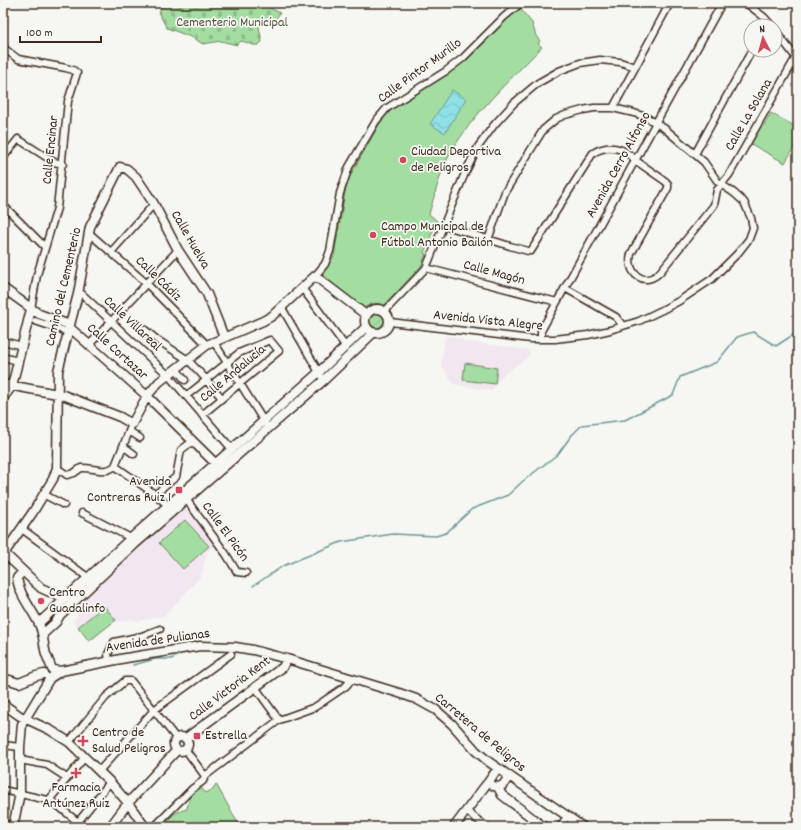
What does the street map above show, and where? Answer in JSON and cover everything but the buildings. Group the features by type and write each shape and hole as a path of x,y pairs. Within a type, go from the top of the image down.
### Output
{"street":[{"name":"Calle Pintor Murillo","path":"115,466 131,427 147,396 159,382 211,343 263,321 282,308 315,276 325,264 330,251 340,193 349,167 376,121 387,108 446,71 463,58 504,17 521,3"},
{"path":"613,108 670,3"},
{"name":"Avenida Cerro Alfonso","path":"541,340 541,332 557,302 722,3"},
{"path":"746,3 762,18"},
{"path":"783,40 797,58"},
{"name":"Calle Encinar","path":"3,46 18,59 66,68 74,70 77,73 68,101 63,164 57,208 37,275 31,309"},
{"path":"695,154 748,58"},
{"name":"Calle La Solana","path":"635,160 665,180 668,184 668,188 631,254 630,260 631,268 635,275 643,279 653,278 660,272 714,205 717,190 729,175 797,58"},
{"path":"386,312 426,268 465,173 478,147 494,125 520,98 538,83 558,71 580,63 600,60 620,62 635,67"},
{"name":"Avenida Vista Alegre","path":"390,322 488,335 541,340 588,335 610,330 662,310 695,291 712,279 727,265 749,239 753,228 748,208 738,196 718,182 704,162 656,122 634,113 613,108 588,109 570,113 556,119 543,130 505,192 488,240"},
{"path":"3,158 18,140 54,162 63,164"},
{"path":"443,225 488,240 531,251 593,153 607,147 613,147 632,156 635,160"},
{"name":"Calle Huelva","path":"120,167 127,169 136,176 154,204 178,250 207,294 224,337"},
{"name":"Camino del Cementerio","path":"56,468 58,371 78,294 90,227 120,167"},
{"path":"112,251 154,204"},
{"path":"3,205 45,247"},
{"name":"Calle Cádiz","path":"90,233 112,251 211,343 227,362 265,425"},
{"path":"89,345 178,250"},
{"name":"Calle Magón","path":"426,268 557,302"},
{"path":"315,276 366,315"},
{"path":"3,288 39,314 69,328"},
{"path":"302,288 346,347"},
{"path":"565,288 616,317 623,326"},
{"name":"Calle Villareal","path":"78,294 82,294 168,375 232,448"},
{"path":"282,308 318,373 324,380"},
{"path":"171,507 186,499 218,466 232,448 324,380 373,333 383,332 387,329 390,322 388,315 381,309 376,308 368,312 364,320 366,327 373,333"},
{"path":"3,398 18,361 31,309"},
{"path":"35,321 69,328"},
{"path":"39,623 65,599 90,580 265,425 366,327"},
{"name":"Calle Cortazar","path":"69,328 147,396 218,466"},
{"path":"144,329 156,339 188,360 222,398"},
{"name":"Calle Andalucía","path":"202,415 279,351 270,340 239,353 227,362"},
{"path":"3,341 22,346"},
{"path":"3,357 18,361"},
{"path":"186,396 227,362"},
{"path":"176,369 185,380"},
{"path":"7,385 63,395 120,417 140,438"},
{"path":"156,495 164,486 176,477 181,450 193,441"},
{"path":"123,446 134,454"},
{"path":"65,599 41,588 4,554 22,529 53,479 56,468 67,475 74,473 81,468 111,470 115,466 171,507"},
{"path":"43,494 64,505"},
{"name":"Calle El Picón","path":"186,499 226,554 237,572 246,573"},
{"path":"82,513 133,541"},
{"path":"22,529 90,580"},
{"path":"3,825 13,827 20,793 20,747 22,724 50,673 45,660 47,657 43,634 39,623 25,600 17,582 17,578 23,571"},
{"path":"43,634 56,622 60,615 90,580"},
{"path":"109,661 108,654 114,642 142,636 160,629"},
{"name":"Avenida de Pulianas","path":"3,678 19,683 36,676 109,661 200,646 217,646 253,650 352,679"},
{"path":"99,771 154,710 231,654"},
{"name":"Calle Victoria Kent","path":"186,738 283,667 287,659"},
{"path":"154,827 192,789 203,781 205,776 279,720 315,707 346,686 352,679"},
{"name":"Carretera de Peligros","path":"352,679 416,699 436,710 452,724 476,751 582,827"},
{"path":"69,742 106,697 128,680 131,681 176,738"},
{"path":"255,687 279,720"},
{"path":"3,704 25,719 69,742 110,782 128,803 145,827"},
{"path":"110,827 128,803 177,750 181,751 185,749 188,744 186,738 180,736 176,738"},
{"path":"176,738 174,740 174,745 177,750"},
{"path":"3,745 20,747"},
{"path":"185,749 205,776"},
{"path":"49,800 85,757"},
{"path":"20,760 47,765 67,778"},
{"path":"454,827 490,781 498,768"},
{"path":"490,781 493,786 498,787 505,784 509,776"},
{"path":"3,790 52,801 76,825 110,782"},
{"path":"498,787 502,795 544,827"},
{"path":"466,811 487,827"},
{"path":"560,827 564,821"}],"shaded area":[{"path":"445,336 462,339 462,341 529,350 529,356 504,374 491,391 454,384 441,365"},
{"path":"186,504 217,545 207,552 201,576 164,616 138,621 131,619 112,623 89,643 73,620 78,616 72,608"}],"green space":[{"name":"Cementerio Municipal","path":"162,3 261,3 280,13 273,21 263,22 259,27 262,42 258,45 241,41 237,45 221,41 203,44 191,37 167,28 159,14"},
{"name":"Ciudad Deportiva de Peligros","path":"519,7 532,23 536,36 540,41 538,44 542,47 504,85 469,125 446,161 429,214 437,221 424,253 426,254 421,266 385,305 373,304 368,305 363,309 324,279 323,274 334,256 345,192 350,176 386,115 395,107 453,70"},
{"path":"771,113 798,128 798,140 785,163 751,144"},
{"path":"374,313 380,313 385,318 383,327 380,329 374,329 369,324 369,318"},
{"path":"465,363 497,368 495,384 463,380"},
{"path":"185,520 209,546 183,569 159,543"},
{"path":"104,606 116,620 89,641 78,627"},
{"path":"216,784 240,827 159,827 177,812 187,809 190,795 201,787 205,793 212,790"}],"water":[{"path":"452,90 466,99 445,133 430,124"}],"waterway":[{"path":"253,586 283,566 341,542 393,534 436,536 446,533 472,509 508,495 523,481 558,454 571,436 582,425 625,420 673,395 680,377 717,362 737,337 753,332 776,346 798,330"},
{"path":"133,665 155,659 171,659 181,654"}],"place":[{"name":"Ciudad Deportiva de Peligros","path":"403,160"},
{"name":"Campo Municipal de Fútbol Antonio Bailón","path":"373,235"},
{"name":"Avenida Contreras Ruiz 1","path":"179,490"},
{"name":"Centro Guadalinfo","path":"41,601"},
{"name":"Estrella","path":"197,736"},
{"name":"Centro de Salud Peligros","path":"83,741"},
{"name":"Farmacia Antúnez Ruiz","path":"76,773"}]}
